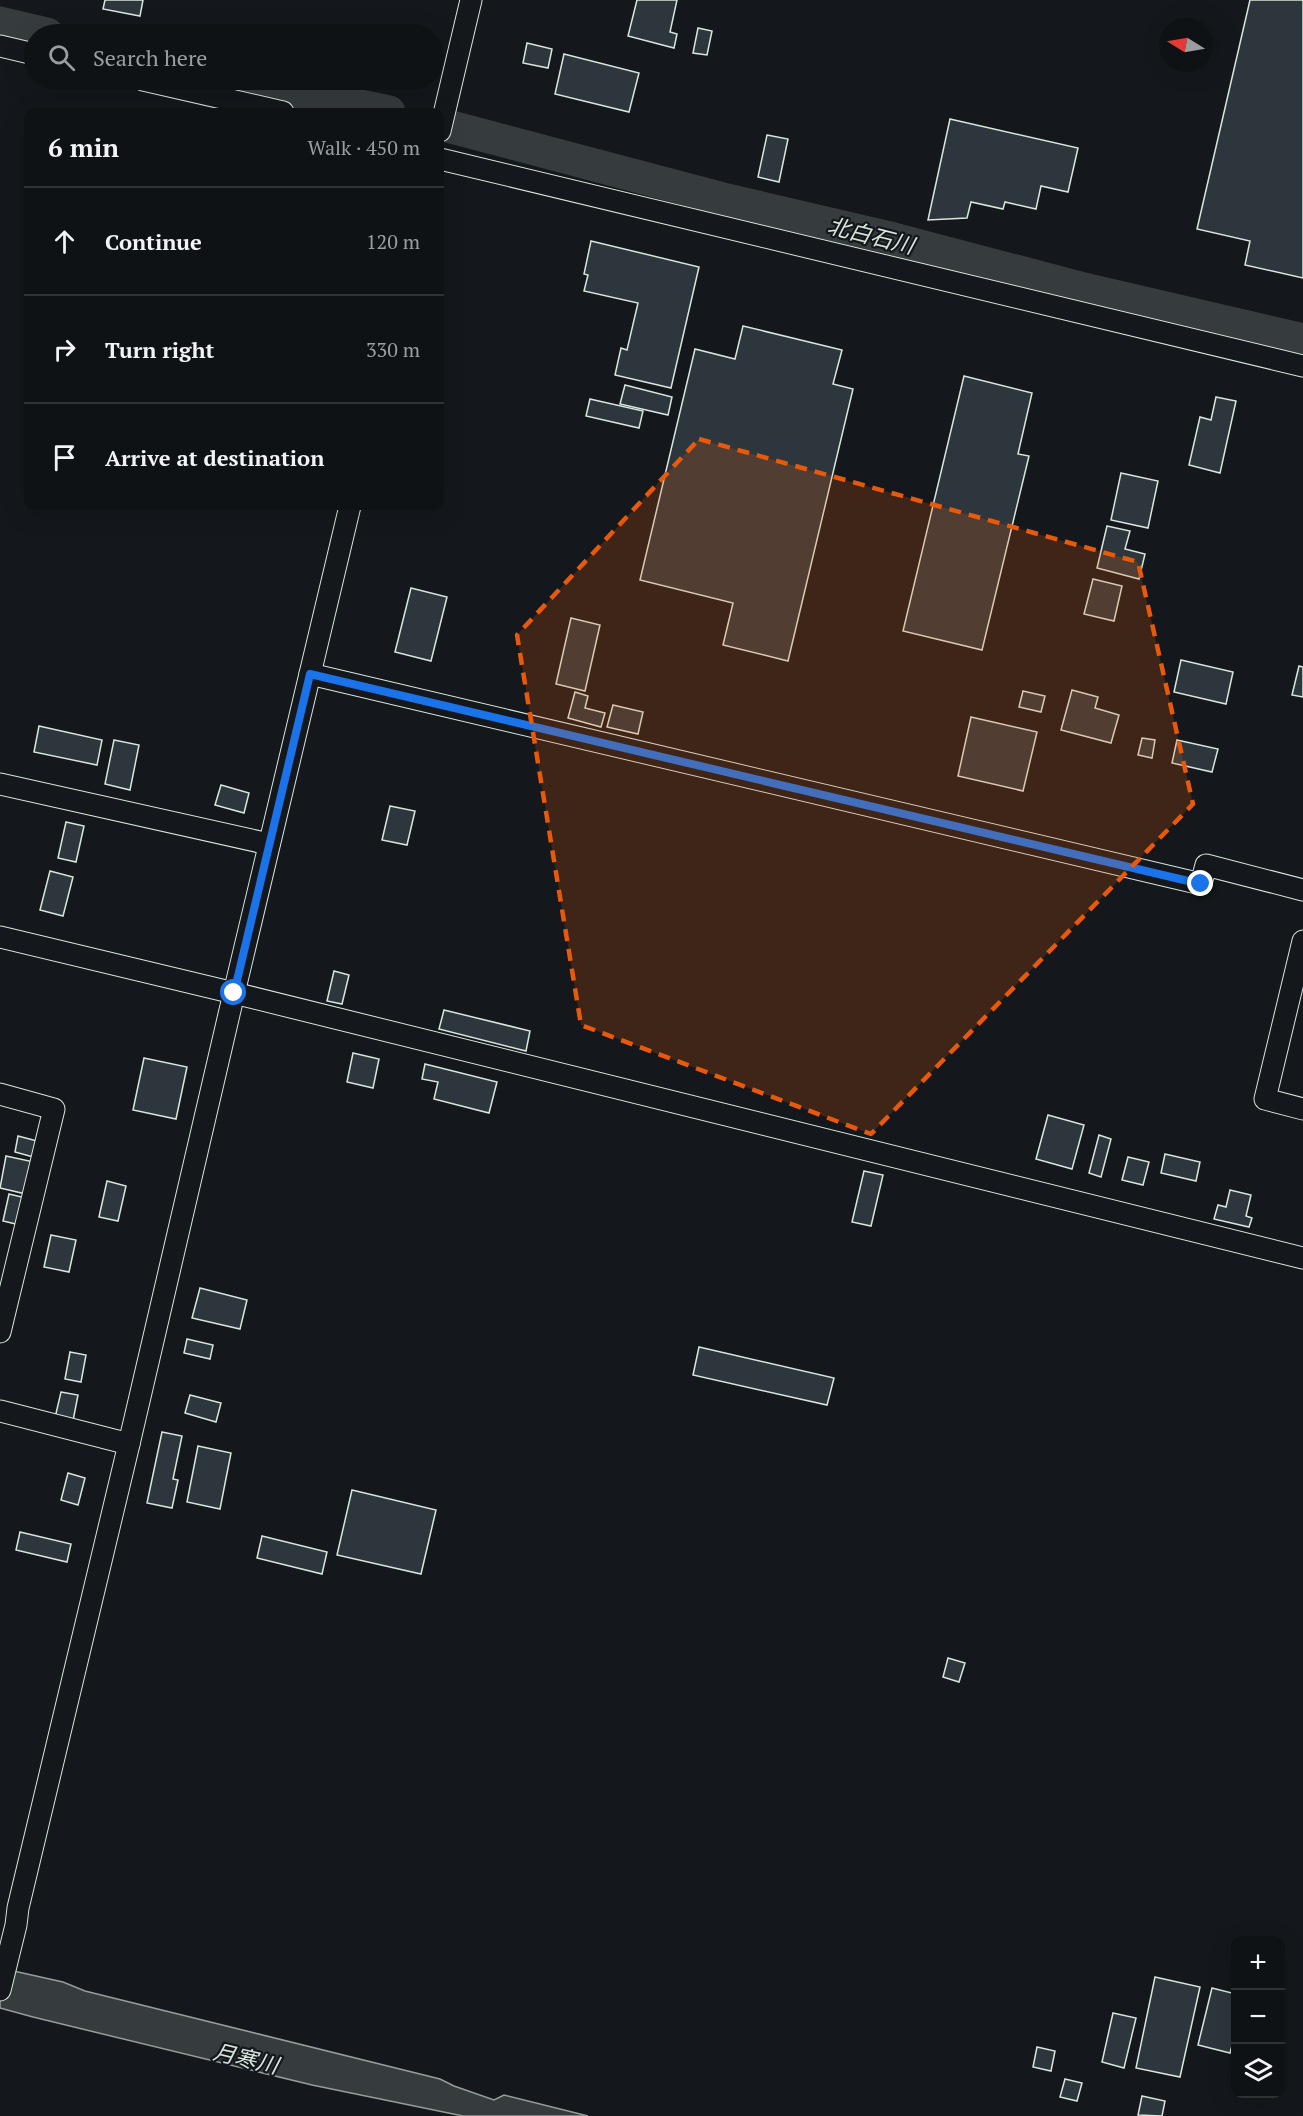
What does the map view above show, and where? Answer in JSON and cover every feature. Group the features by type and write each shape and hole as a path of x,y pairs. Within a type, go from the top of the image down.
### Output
{"street":[{"path":"444,115 471,0"},
{"path":"0,46 24,52"},
{"path":"187,90 266,108"},
{"path":"444,160 1303,366"},
{"path":"0,1990 349,510"},
{"path":"310,674 1201,884 1206,865 1303,890"},
{"path":"0,784 269,844"},
{"path":"0,937 1303,1258"},
{"path":"1303,941 1295,1001 1265,1099 1303,1109"},
{"path":"0,1094 54,1109 0,1332"},
{"path":"0,1411 129,1444"}],"highlighted area":[{"path":"699,439 1138,562 1193,804 871,1134 581,1025 517,635"}],"water":[{"name":"月寒川","path":"0,1968 63,1982 85,1991 440,2079 494,2100 504,2095 588,2116 463,2116 312,2085 33,2017 0,2008"}],"building":[{"path":"105,0 143,0 140,16 103,9"},
{"path":"637,0 677,0 670,32 677,34 674,48 628,36"},
{"path":"1250,0 1303,0 1303,278 1245,265 1250,241 1197,229"},
{"path":"698,28 712,31 707,55 693,53"},
{"path":"527,43 552,49 548,68 523,63"},
{"path":"564,54 639,73 629,112 555,94"},
{"path":"950,119 1078,148 1068,192 1041,186 1036,209 1005,202 1003,209 971,202 967,218 928,220"},
{"path":"767,135 788,139 779,182 758,177"},
{"path":"591,241 699,267 671,388 615,375 621,348 627,350 638,303 584,291 588,275 584,274"},
{"path":"743,326 842,350 833,384 853,389 788,661 723,645 733,603 640,580 695,349 735,359"},
{"path":"964,376 1032,393 1018,454 1029,456 982,650 903,631"},
{"path":"625,385 672,397 668,415 620,404"},
{"path":"1216,397 1236,401 1220,473 1189,465 1200,417 1211,420"},
{"path":"590,399 643,411 639,428 586,416"},
{"path":"1121,473 1158,481 1148,528 1111,520"},
{"path":"1107,526 1130,531 1125,549 1145,554 1139,579 1097,568"},
{"path":"1093,579 1122,586 1114,621 1084,614"},
{"path":"411,588 447,597 431,661 395,652"},
{"path":"571,618 600,625 585,691 556,684"},
{"path":"1181,660 1233,672 1226,704 1174,692"},
{"path":"1299,666 1303,667 1303,697 1292,695"},
{"path":"1072,690 1098,697 1095,708 1119,715 1111,743 1061,730"},
{"path":"1023,691 1045,696 1041,712 1019,707"},
{"path":"575,692 588,696 585,708 605,713 601,727 568,718"},
{"path":"613,705 643,712 638,734 607,727"},
{"path":"971,717 1037,732 1023,791 958,776"},
{"path":"39,726 102,740 97,765 34,752"},
{"path":"1142,738 1155,740 1152,758 1138,755"},
{"path":"114,740 139,745 130,790 105,784"},
{"path":"1177,740 1218,749 1212,772 1172,763"},
{"path":"221,785 249,793 244,813 215,805"},
{"path":"390,806 415,811 407,845 382,840"},
{"path":"66,822 84,826 76,862 58,858"},
{"path":"50,871 73,877 63,916 40,910"},
{"path":"334,971 349,975 342,1004 327,1001"},
{"path":"444,1010 530,1031 526,1051 439,1029"},
{"path":"353,1053 379,1059 373,1088 347,1082"},
{"path":"144,1058 187,1067 176,1119 133,1110"},
{"path":"425,1064 497,1082 489,1113 434,1099 438,1082 422,1079"},
{"path":"1048,1115 1084,1125 1072,1169 1036,1159"},
{"path":"1099,1135 1111,1139 1101,1177 1089,1173"},
{"path":"18,1136 41,1142 37,1158 15,1152"},
{"path":"1165,1154 1200,1162 1196,1181 1161,1173"},
{"path":"6,1156 34,1162 26,1194 0,1188"},
{"path":"1128,1157 1149,1162 1143,1185 1122,1180"},
{"path":"864,1171 883,1175 871,1226 852,1222"},
{"path":"107,1181 126,1186 118,1221 99,1217"},
{"path":"1230,1190 1251,1195 1246,1216 1252,1218 1249,1227 1214,1219 1218,1205 1226,1207"},
{"path":"9,1194 26,1198 20,1225 3,1221"},
{"path":"51,1235 76,1240 69,1272 44,1267"},
{"path":"200,1288 247,1300 240,1329 192,1318"},
{"path":"187,1339 213,1345 210,1359 184,1353"},
{"path":"699,1347 834,1378 827,1405 693,1375"},
{"path":"70,1352 86,1355 81,1382 65,1379"},
{"path":"61,1392 78,1395 72,1426 54,1422"},
{"path":"190,1395 221,1403 216,1422 185,1413"},
{"path":"162,1432 182,1436 173,1479 178,1480 172,1508 147,1503"},
{"path":"198,1446 231,1453 220,1509 187,1502"},
{"path":"68,1473 85,1478 78,1505 61,1500"},
{"path":"352,1490 436,1510 421,1574 337,1555"},
{"path":"20,1532 71,1544 67,1562 16,1550"},
{"path":"262,1536 327,1552 322,1574 257,1558"},
{"path":"948,1658 965,1663 959,1682 943,1677"},
{"path":"1155,1977 1200,1987 1180,2077 1136,2068"},
{"path":"1212,1988 1231,1993 1230,2053 1198,2045"},
{"path":"1113,2013 1136,2018 1124,2068 1102,2062"},
{"path":"1037,2047 1055,2051 1051,2071 1033,2067"},
{"path":"1065,2079 1082,2083 1077,2101 1060,2097"},
{"path":"1142,2096 1165,2101 1162,2116 1138,2115"}],"waterway":[{"name":"北白石川","path":"0,23 24,29"},
{"name":"北白石川","path":"284,90 370,108"},
{"name":"北白石川","path":"444,125 723,199 886,237 1080,288 1303,340"}],"route":[{"path":"234,993 310,674 1201,884"}]}
